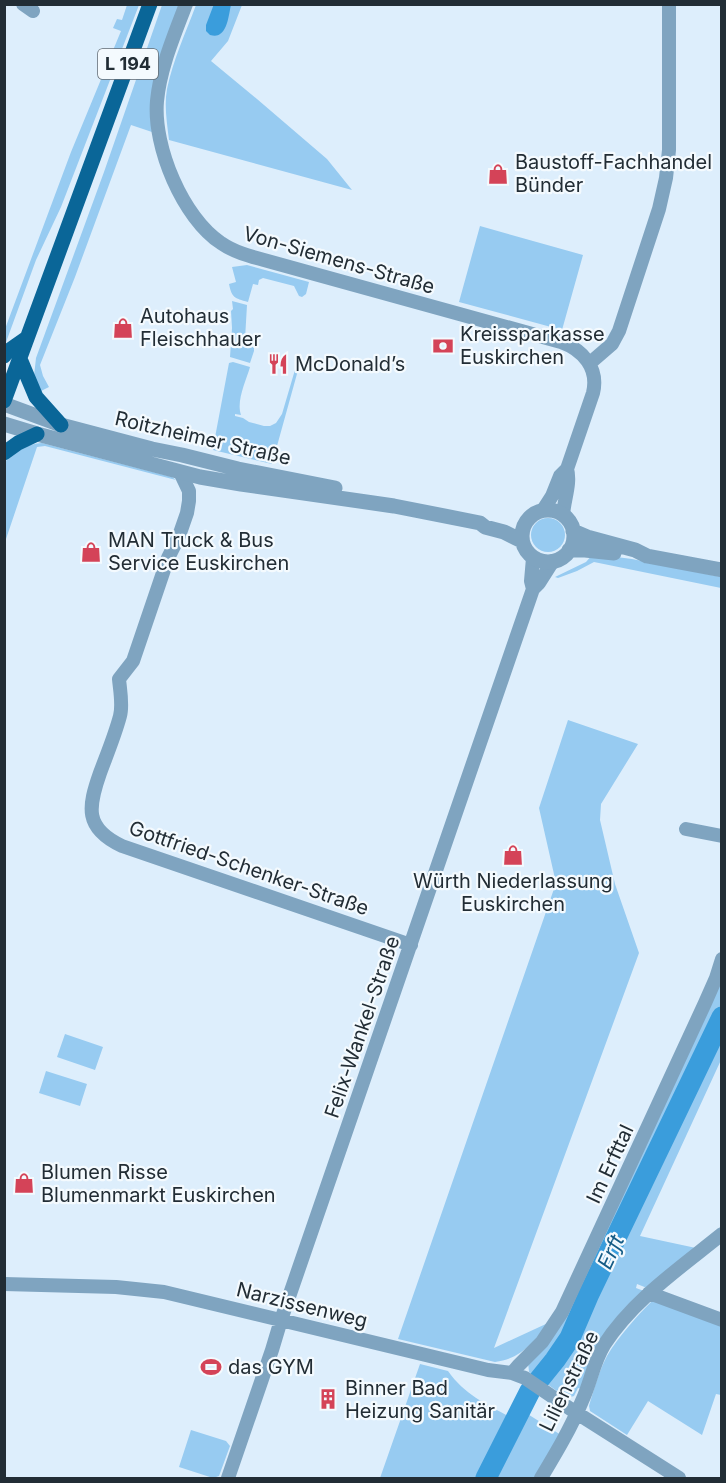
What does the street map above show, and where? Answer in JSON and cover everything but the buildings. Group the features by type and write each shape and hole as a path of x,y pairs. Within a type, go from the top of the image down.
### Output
{"main road":[{"name":"L 194","path":"4,403 12,357 27,338 150,4"},
{"path":"12,357 36,397 61,426"},
{"path":"4,453 37,434"}],"street":[{"name":"Von-Siemens-Straße","path":"186,4 161,75 156,102 157,128 166,161 186,204 198,223 212,237 235,251 264,260 565,343 582,354 590,363"},
{"path":"543,510 560,476 567,469 594,387 594,375 590,363 612,344 619,332 664,190 669,150 669,4"},
{"name":"Roitzheimer Straße","path":"4,403 61,426 238,469 353,491 394,506"},
{"name":"Roitzheimer Straße","path":"4,424 180,472 241,484 394,506 480,523 513,523 527,519"},
{"path":"563,515 569,477 567,469"},
{"name":"Gottfried-Schenker-Straße","path":"180,472 189,491 188,509 179,536 168,558 133,661 119,679 121,713 92,800 93,821 111,841 122,846 411,945"},
{"path":"543,510 555,511 563,515 570,522 573,531 573,540 569,550 562,557 553,561 533,558 526,551 522,541 523,528 527,519 543,510"},
{"name":"Roitzheimer Straße","path":"480,523 522,541"},
{"path":"573,531 635,550 647,556"},
{"path":"569,550 647,556 722,570"},
{"name":"Felix-Wankel-Straße","path":"533,558 531,581 533,589"},
{"name":"Felix-Wankel-Straße","path":"228,1479 533,589 553,561"},
{"path":"686,829 722,836"},
{"name":"Im Erfttal","path":"518,1376 518,1366 542,1342 570,1296 705,1003 722,958"},
{"name":"Lilienstraße","path":"541,1479 570,1428 594,1365 612,1334 649,1293 722,1234"},
{"name":"Narzissenweg","path":"4,1284 116,1287 190,1297 518,1376 678,1479"},
{"path":"649,1293 722,1320"}],"shaded area":[{"path":"214,4 231,5 225,28 216,36 206,31"},
{"path":"127,5 139,5 61,207 36,260 5,345 5,329 71,152 121,31 113,28 117,19 122,20"},
{"path":"162,5 179,5 152,91 150,106 152,132 131,125 40,365 49,387 39,392 34,376 36,358"},
{"path":"196,5 242,5 228,41 211,61 327,159 352,190 169,140 167,89 176,57"},
{"path":"480,226 583,255 562,330 459,302"},
{"path":"247,265 309,282 306,294 299,296 294,286 263,278 259,280 258,285 253,284 248,302 237,298 231,292 229,284 236,282 232,267"},
{"path":"232,301 247,305 245,339 254,339 254,351 250,363 230,357"},
{"path":"229,363 250,367 241,397 241,415 235,414 235,416 264,426 276,423 282,414 297,363 300,363 272,464 213,450"},
{"path":"42,443 172,477 176,480 45,446 37,447 5,542 5,462 22,448"},
{"path":"548,518 560,523 565,535 560,547 548,552 536,547 531,535 536,523"},
{"path":"593,554 632,559 721,577 721,588 594,562 577,571 555,577 586,562"},
{"path":"568,720 638,744 601,804 600,820 615,884 639,953 494,1348 550,1324 520,1353 495,1362 398,1339 556,883 539,808"},
{"path":"721,970 721,1005 716,1018 565,1335 535,1376 529,1372 528,1362 535,1354"},
{"path":"65,1034 103,1047 95,1070 57,1057"},
{"path":"721,1034 721,1060 640,1236 696,1248 647,1288 637,1284 636,1288 644,1291 582,1389 578,1388 574,1396 567,1398 566,1394 563,1392 561,1394 543,1381 560,1364 571,1345"},
{"path":"46,1071 87,1084 80,1106 39,1093"},
{"path":"653,1300 721,1323 721,1395 716,1394 702,1435 648,1401 627,1435 590,1411 589,1406 607,1356 628,1327"},
{"path":"420,1364 448,1371 469,1393 512,1418 481,1478 380,1478"},
{"path":"526,1413 561,1435 536,1478 490,1478"},
{"path":"191,1430 226,1441 230,1446 219,1476 213,1478 179,1467"}],"waterway":[{"name":"Erft","path":"486,1478 530,1391 570,1338 722,1017"}],"place":[{"name":"Baustoff-Fachhandel Bünder","path":"498,174"},
{"name":"Autohaus Fleischhauer","path":"123,328"},
{"name":"Kreissparkasse Euskirchen","path":"443,346"},
{"name":"McDonald’s","path":"278,364"},
{"name":"MAN Truck & Bus Service Euskirchen","path":"91,552"},
{"name":"Würth Niederlassung Euskirchen","path":"513,855"},
{"name":"Blumen Risse Blumenmarkt Euskirchen","path":"24,1183"},
{"name":"das GYM","path":"211,1367"},
{"name":"Binner Bad Heizung Sanitär","path":"328,1399"}]}
